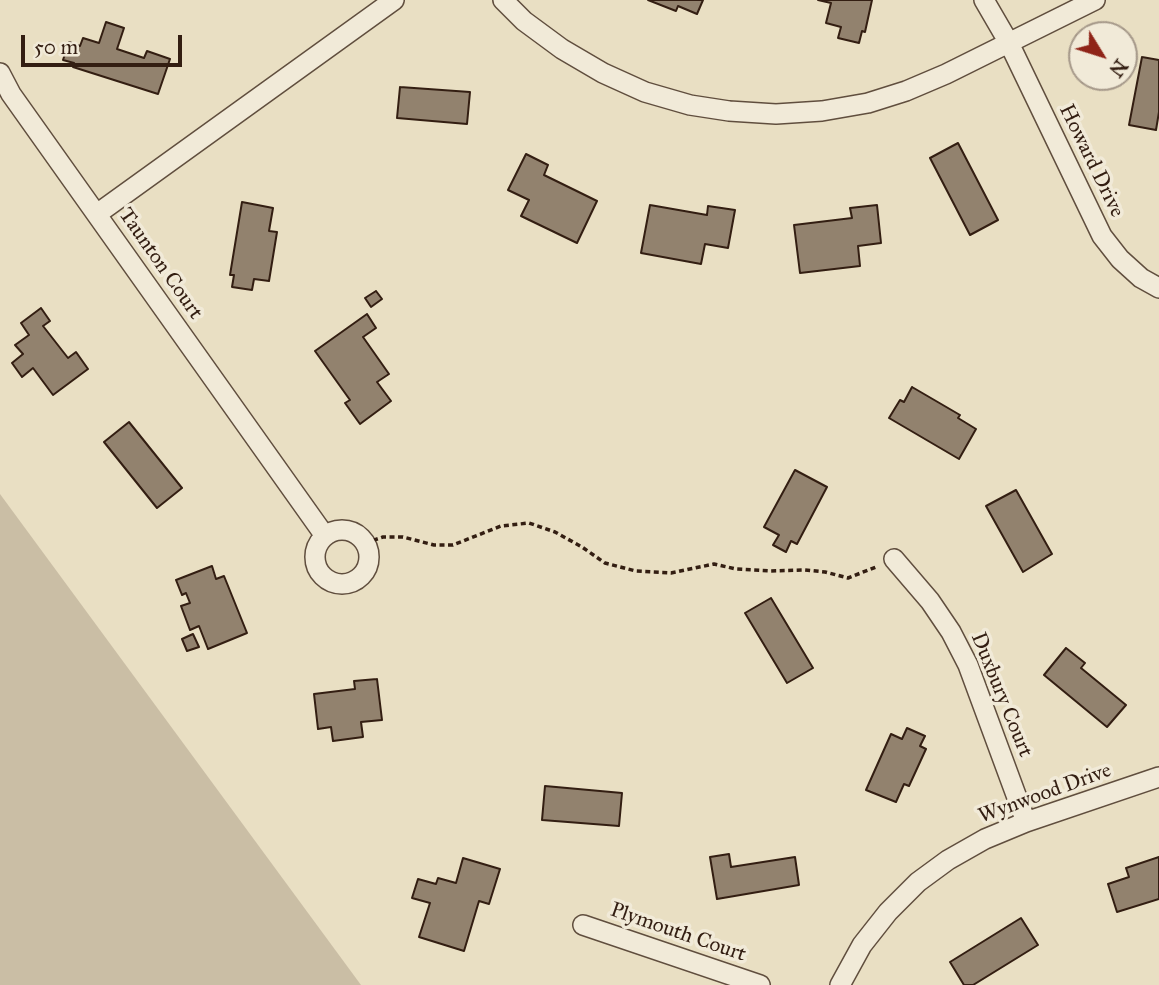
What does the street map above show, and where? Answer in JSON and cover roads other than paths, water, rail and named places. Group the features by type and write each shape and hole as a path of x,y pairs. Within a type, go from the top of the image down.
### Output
{"street":[{"name":"Taunton Court","path":"324,536 97,214 394,0"},
{"path":"503,0 524,21 562,50 645,92 690,105 729,111 787,114 868,103 916,87 1095,0"},
{"name":"Howard Drive","path":"985,0 1009,43 1102,236 1120,259 1141,278 1159,288"},
{"path":"0,73 11,94 97,214"},
{"path":"340,530 350,531 358,536 369,552 369,565 365,573 351,583 335,584 327,580 316,565 315,555 324,536 340,530"},
{"name":"Duxbury Court","path":"894,559 930,601 951,632 968,665 1026,822"},
{"name":"Wynwood Drive","path":"840,985 862,945 888,912 918,883 948,860 976,844 1026,822 1159,777"},
{"name":"Plymouth Court","path":"583,925 760,985"}]}
